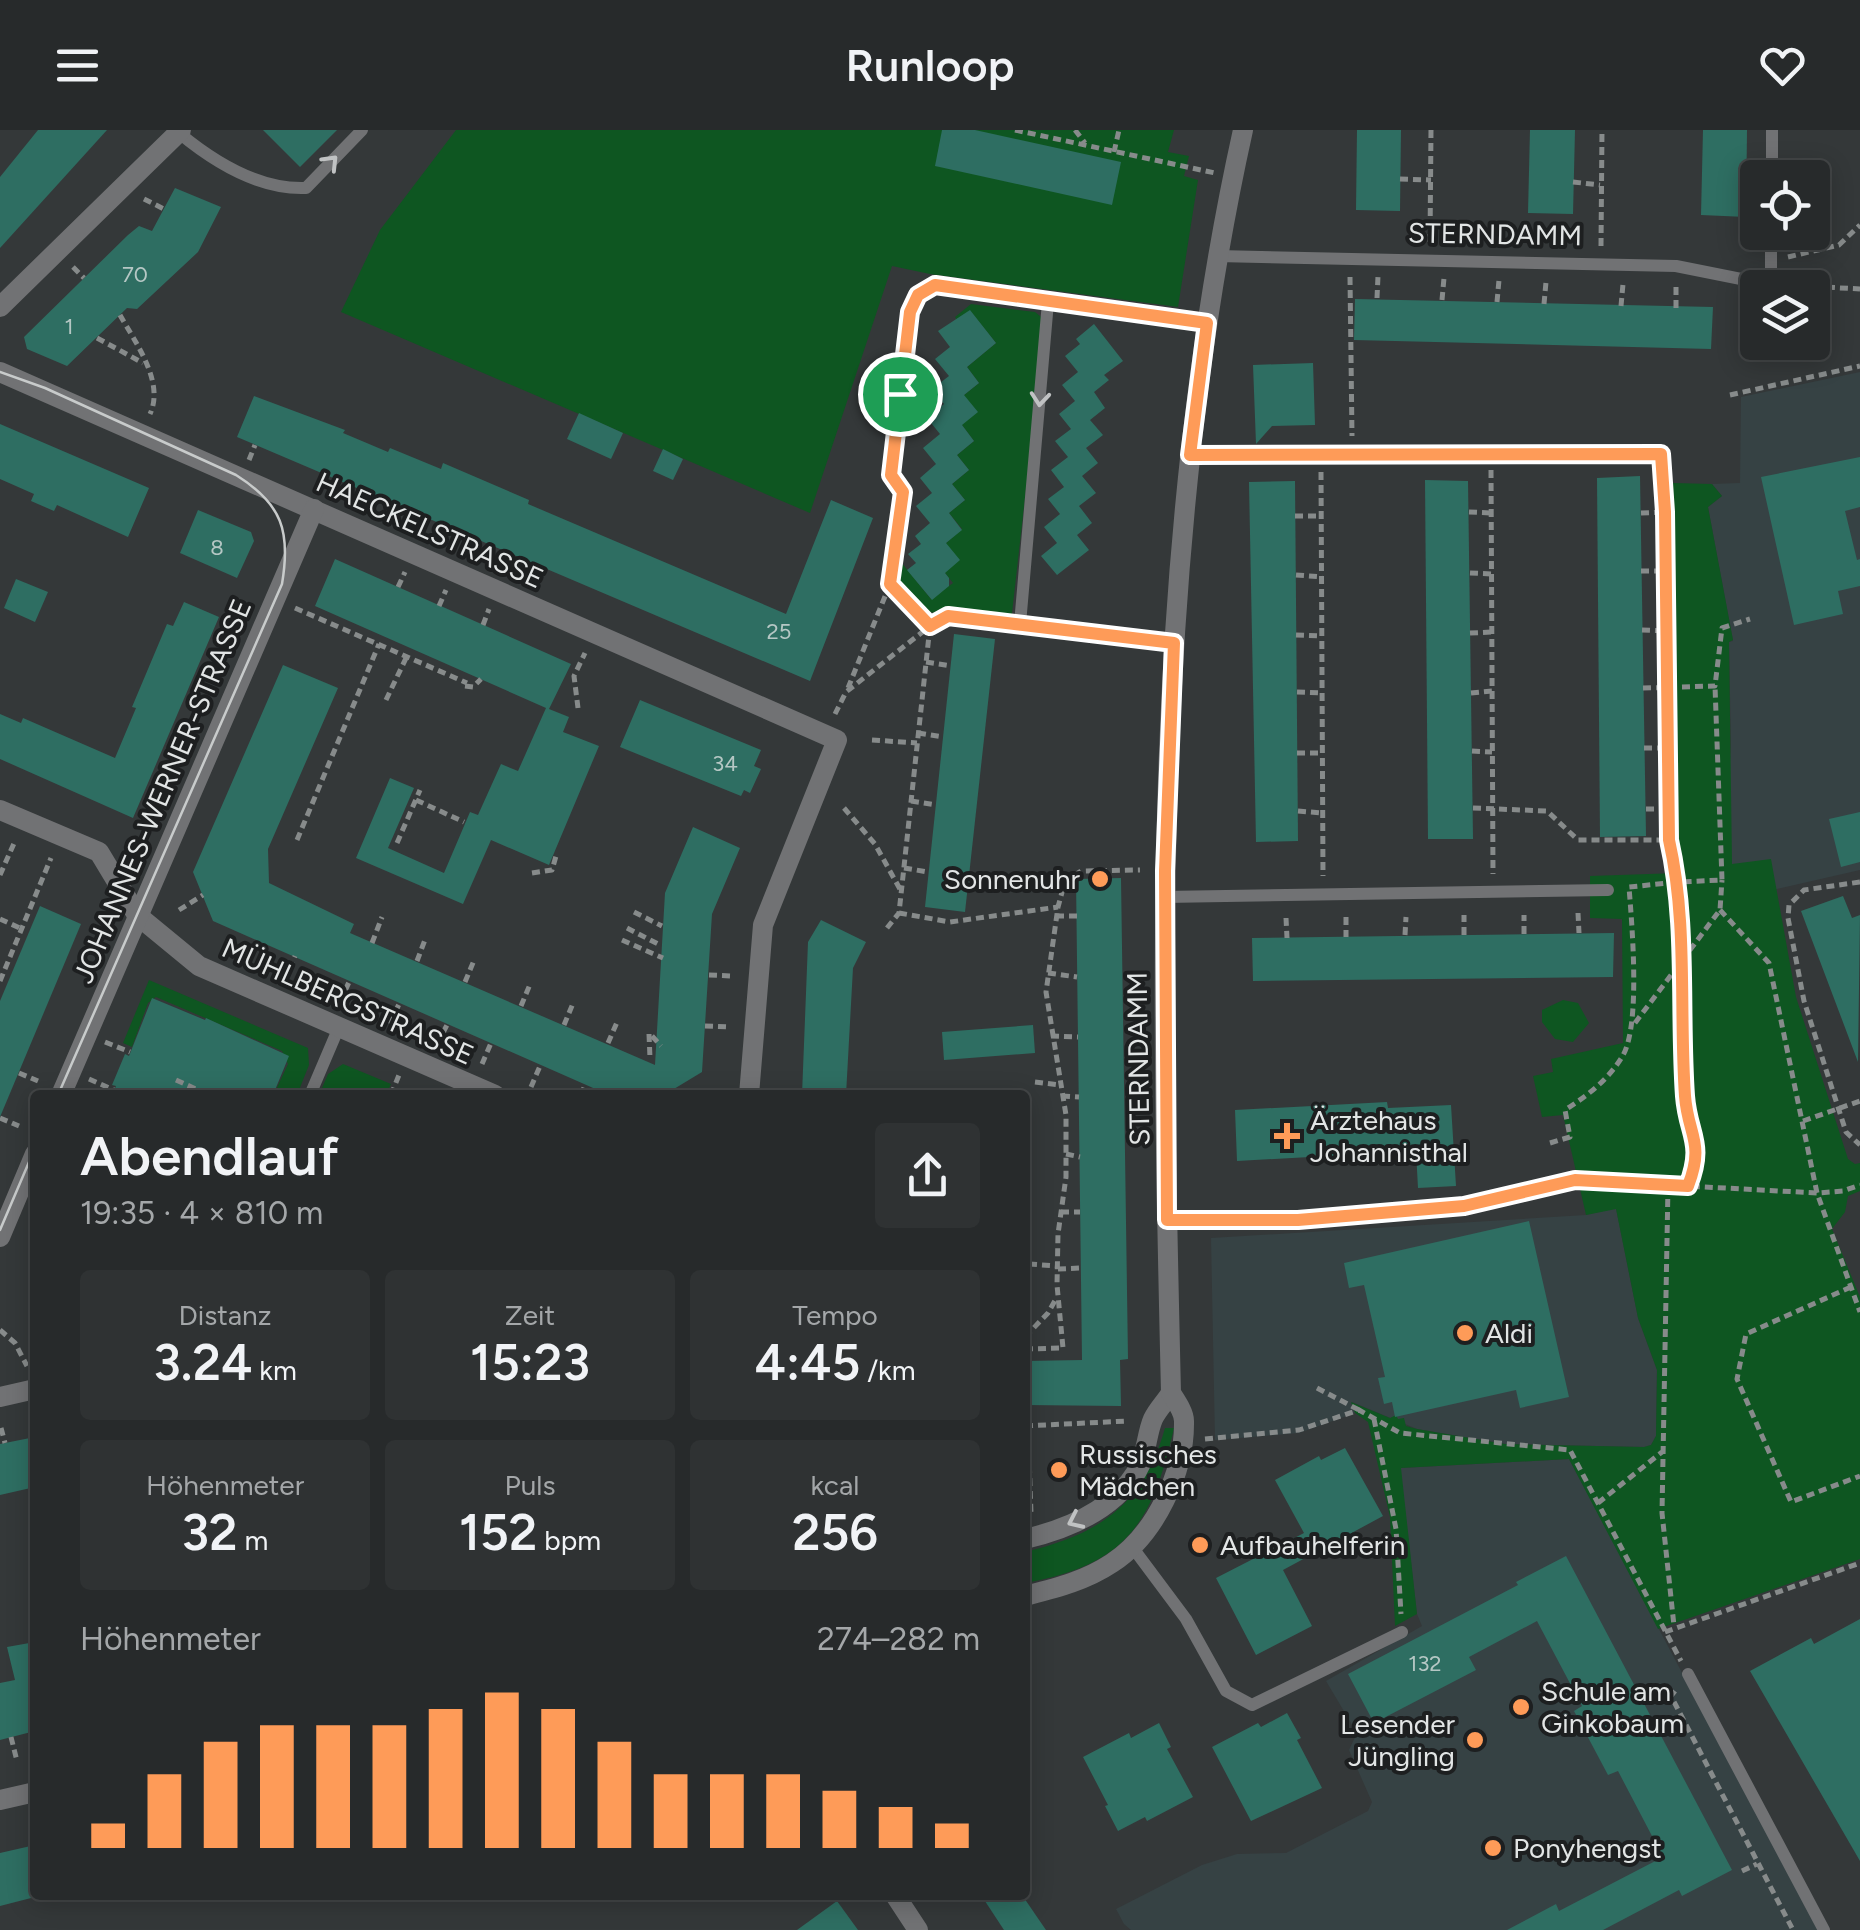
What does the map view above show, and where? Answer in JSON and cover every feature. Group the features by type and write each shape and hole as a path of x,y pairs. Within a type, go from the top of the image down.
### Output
{"street":[{"name":"STERNDAMM","path":"1030,1595 1076,1583 1132,1548 1158,1512 1176,1472 1185,1418 1172,1393 1167,1220 1164,897 1174,643 1190,455 1207,323 1242,130"},
{"path":"0,307 180,131"},
{"name":"HAECKELSTRASSE","path":"0,372 837,740 763,925 748,1090"},
{"name":"JOHANNES-WERNER-STRASSE","path":"63,1090 314,509"},
{"name":"MÜHLBERGSTRASSE","path":"0,810 99,852 138,915 199,966 484,1090"},
{"path":"0,1236 30,1166"},
{"path":"0,1397 30,1380"},
{"name":"STERNDAMM","path":"1030,1538 1073,1524 1106,1505 1137,1471 1150,1439 1153,1418 1172,1393"},
{"path":"0,1800 30,1793"},
{"path":"898,1900 918,1930"}],"lane":[{"path":"180,131 232,169 281,189 306,188 362,130"},
{"path":"1772,130 1772,160"},
{"path":"1770,250 1771,270"},
{"name":"STERNDAMM","path":"1217,256 1676,266 1740,279"},
{"path":"891,475 910,312 918,295 935,285 1207,323"},
{"path":"1048,302 1020,624 1174,643"},
{"path":"1190,455 1661,454"},
{"path":"1164,897 1608,890"},
{"path":"312,1090 339,1027"},
{"path":"1167,1220 1246,1222 1464,1206 1558,1184"},
{"path":"1132,1548 1186,1618 1226,1690 1252,1705 1402,1632"},
{"path":"1688,1674 1824,1930"}],"path":[{"path":"1015,130 1232,177"},
{"path":"1075,130 1086,146"},
{"path":"1114,152 1119,130"},
{"path":"1430,260 1431,130"},
{"path":"1601,264 1602,130"},
{"path":"1400,179 1430,180"},
{"path":"1574,182 1602,185"},
{"path":"141,198 164,209"},
{"path":"1830,248 1840,245 1860,225"},
{"path":"1770,250 1792,258 1822,250"},
{"path":"1350,259 1352,454"},
{"path":"70,265 84,278"},
{"path":"1830,288 1860,290"},
{"path":"120,315 153,386 154,406 149,416"},
{"path":"96,338 146,364"},
{"path":"1730,395 1860,366"},
{"path":"1321,454 1324,894"},
{"path":"1491,454 1493,892"},
{"path":"1661,454 1669,840 1678,882 1686,1100 1698,1148 1688,1186"},
{"path":"836,714 890,584 903,492 891,475"},
{"path":"1469,512 1491,513"},
{"path":"1641,513 1665,512"},
{"path":"1295,516 1322,516"},
{"path":"1641,571 1666,571"},
{"path":"1470,573 1492,574"},
{"path":"1296,574 1322,577"},
{"path":"887,928 899,913 930,626 890,584"},
{"path":"274,598 473,687 481,679"},
{"path":"846,692 948,616 1020,624"},
{"path":"336,626 339,617"},
{"path":"1632,1026 1720,910 1715,686 1722,628 1750,619"},
{"path":"1642,630 1666,631"},
{"path":"371,641 374,632"},
{"path":"1470,633 1492,632"},
{"path":"1296,634 1322,636"},
{"path":"297,840 379,644"},
{"path":"386,700 390,687 417,651"},
{"path":"578,708 574,676 582,658"},
{"path":"926,662 951,666"},
{"path":"454,677 458,669"},
{"path":"1643,688 1715,686"},
{"path":"1471,693 1492,691"},
{"path":"1297,692 1322,693"},
{"path":"918,733 943,737"},
{"path":"872,740 917,743"},
{"path":"1644,748 1668,748"},
{"path":"1472,751 1492,752"},
{"path":"1297,752 1323,753"},
{"path":"397,843 420,790"},
{"path":"416,800 464,822"},
{"path":"911,801 936,804"},
{"path":"844,808 875,844 901,892"},
{"path":"1473,808 1547,811 1578,840 1669,840"},
{"path":"1646,809 1668,810"},
{"path":"1298,812 1323,813"},
{"path":"0,875 15,841"},
{"path":"532,873 552,870 556,856"},
{"path":"0,981 51,858"},
{"path":"904,868 928,872"},
{"path":"1030,1349 1062,1348 1058,1268 1066,1154 1062,1096 1046,992 1058,907 1065,881 1081,871 1140,870"},
{"path":"1550,1144 1570,1137 1565,1110 1596,1090 1624,1054 1632,1026 1630,888 1722,880"},
{"path":"1860,882 1804,890 1789,905 1788,918 1804,1001 1846,1132 1860,1145"},
{"path":"178,910 204,895"},
{"path":"899,913 950,922 1058,907"},
{"path":"1720,910 1769,963 1817,1193 1860,1312"},
{"path":"634,912 662,926"},
{"path":"1578,914 1579,934"},
{"path":"1524,915 1524,934"},
{"path":"1056,916 1076,916"},
{"path":"1464,916 1464,935"},
{"path":"372,943 382,917"},
{"path":"1346,917 1346,937"},
{"path":"1405,935 1406,917"},
{"path":"1286,918 1287,938"},
{"path":"0,919 22,929"},
{"path":"628,928 660,945"},
{"path":"417,960 426,936"},
{"path":"622,940 663,958"},
{"path":"465,982 474,958"},
{"path":"1048,973 1077,977"},
{"path":"709,975 732,976"},
{"path":"339,1005 349,982"},
{"path":"521,1006 532,982"},
{"path":"564,1025 574,1001"},
{"path":"389,1026 398,1004"},
{"path":"608,1043 618,1020"},
{"path":"436,1046 447,1025"},
{"path":"705,1026 730,1026"},
{"path":"650,1058 650,1034 661,1046"},
{"path":"1051,1036 1078,1037"},
{"path":"482,1066 491,1044"},
{"path":"531,1087 540,1066"},
{"path":"19,1073 38,1081"},
{"path":"177,1081 196,1090"},
{"path":"1035,1082 1060,1085"},
{"path":"582,1090 585,1084"},
{"path":"1062,1096 1079,1098"},
{"path":"1803,1120 1860,1101"},
{"path":"0,1118 19,1126"},
{"path":"1066,1154 1080,1157"},
{"path":"1558,1184 1575,1180 1817,1193 1843,1191 1860,1184"},
{"path":"1668,1186 1662,1513 1674,1626"},
{"path":"1062,1212 1080,1212"},
{"path":"1030,1264 1081,1268"},
{"path":"1850,1288 1746,1334 1737,1380 1791,1502 1860,1476"},
{"path":"1030,1332 1048,1313 1058,1294"},
{"path":"0,1330 18,1341 30,1374"},
{"path":"1317,1388 1400,1433 1570,1450 1688,1674 1670,1696 1793,1930"},
{"path":"1202,1439 1299,1430 1359,1410"},
{"path":"1374,1419 1396,1530 1402,1632"},
{"path":"1030,1426 1131,1421"},
{"path":"1,1428 5,1443"},
{"path":"1598,1503 1662,1452"},
{"path":"1665,1632 1860,1564"},
{"path":"12,1737 16,1761"},
{"path":"1742,1871 1781,1851"}],"shaded area":[{"path":"1860,372 1860,870 1772,890 1723,871 1731,745 1729,642 1733,641 1708,507 1722,496 1712,484 1740,483 1741,397"},
{"path":"1616,1208 1638,1318 1657,1370 1656,1436 1651,1445 1506,1444 1417,1429 1352,1402 1355,1413 1299,1433 1215,1440 1211,1238 1586,1215"},
{"name":"Schule am Ginkobaum","path":"1569,1459 1818,1930 1131,1930 1124,1924 1116,1909 1202,1865 1237,1854 1286,1853 1368,1811 1372,1802 1349,1750 1357,1733 1326,1681 1422,1626 1417,1614 1400,1468"}],"green space":[{"path":"456,130 1174,130 1168,152 1189,156 1184,176 1198,180 1178,307 892,266 810,513 341,312 380,230"},
{"path":"971,304 1035,312 1045,320 1011,622 920,611 898,583 901,562 931,599 953,583 945,573 946,543 962,529 949,513 965,500 952,484 969,470 957,455 974,441 962,425 964,395 979,383 967,367 996,343 970,311 957,320 955,317"},
{"path":"1673,483 1712,484 1722,496 1708,507 1733,640 1729,642 1732,864 1771,859 1796,997 1848,1159 1860,1163 1860,1191 1848,1196 1845,1212 1832,1229 1860,1297 1860,1559 1658,1629 1569,1459 1401,1468 1417,1614 1395,1626 1390,1517 1368,1422 1355,1413 1351,1402 1390,1418 1404,1418 1406,1426 1417,1429 1505,1444 1644,1447 1651,1445 1656,1436 1657,1370 1638,1318 1616,1209 1586,1215 1563,1115 1542,1117 1533,1076 1553,1072 1551,1059 1623,1043 1622,919 1590,918 1590,876 1678,873"},
{"path":"149,980 308,1048 309,1065 299,1090 276,1090 288,1064 282,1051 156,997 148,1003 132,1047 123,1043"},
{"path":"1563,1000 1578,1003 1589,1023 1573,1042 1555,1039 1542,1022 1542,1010"},
{"path":"343,1064 391,1084 388,1090 321,1090 328,1074"},
{"path":"1165,1428 1174,1428 1156,1490 1129,1535 1088,1565 1030,1582 1030,1551 1076,1536 1115,1512 1145,1477"}],"building":[{"path":"38,130 107,130 0,248 0,177"},
{"path":"263,130 337,130 300,167"},
{"path":"942,130 975,130 1121,162 1112,205 935,166"},
{"path":"1357,130 1401,130 1400,211 1356,210"},
{"path":"1530,130 1575,130 1573,214 1528,213"},
{"path":"1703,130 1747,130 1747,160 1740,160 1740,217 1701,215"},
{"path":"175,188 221,207 198,252 137,309 127,308 67,366 27,349 24,337 128,235 139,226 152,231"},
{"path":"1355,299 1713,307 1711,349 1354,340"},
{"path":"970,310 996,343 967,367 979,383 964,395 978,412 962,425 974,441 957,455 969,470 952,484 965,500 949,513 962,530 946,543 960,560 945,573 949,586 932,600 907,570 916,563 908,554 921,544 915,536 930,523 916,506 932,493 920,478 936,464 923,448 940,434 927,418 944,404 932,389 949,376 935,359 950,347 938,331"},
{"path":"1094,324 1123,361 1104,375 1109,380 1094,392 1105,408 1090,420 1103,435 1086,448 1098,463 1082,476 1096,493 1079,506 1092,523 1077,535 1089,550 1057,575 1041,556 1057,543 1044,527 1060,514 1048,499 1064,487 1051,470 1068,457 1055,441 1071,429 1059,414 1075,401 1062,385 1078,372 1065,356 1080,344 1076,339"},
{"path":"1313,363 1315,425 1272,426 1256,444 1253,365"},
{"path":"254,396 345,430 343,433 388,452 390,448 441,469 443,463 529,500 528,504 786,614 831,500 873,518 810,681 237,437"},
{"path":"579,413 623,433 611,459 567,439"},
{"path":"0,424 149,488 128,537 57,505 54,511 31,501 34,494 0,479"},
{"path":"663,449 683,459 673,480 653,471"},
{"path":"1860,457 1860,507 1845,511 1857,560 1860,559 1860,586 1838,591 1843,614 1794,625 1761,477"},
{"path":"1640,476 1646,836 1600,837 1597,478"},
{"path":"1425,480 1468,481 1473,839 1428,839"},
{"path":"1295,481 1298,841 1256,842 1249,482"},
{"path":"198,510 251,532 254,541 237,578 180,553"},
{"path":"335,559 571,664 549,709 569,717 563,732 599,746 549,865 491,840 463,904 356,858 390,778 414,788 388,848 444,873 470,812 478,815 501,764 518,771 546,708 315,606"},
{"path":"16,579 48,592 35,622 4,608"},
{"path":"184,602 219,617 133,818 0,759 0,714 21,723 23,718 115,758 167,624 173,626"},
{"path":"954,634 995,639 965,912 925,907"},
{"path":"283,665 338,688 268,849 269,883 354,924 350,933 655,1065 665,893 693,827 740,848 712,914 702,1072 672,1090 598,1090 213,921 193,872"},
{"path":"640,700 761,750 754,766 761,769 750,793 744,790 741,796 620,747"},
{"path":"1860,812 1860,862 1841,867 1829,819"},
{"path":"1121,878 1128,1359 1120,1360 1121,1406 1030,1405 1030,1361 1082,1360 1076,879"},
{"path":"1843,896 1852,918 1860,915 1858,1062 1801,911"},
{"path":"40,906 81,924 0,1117 0,1001"},
{"path":"821,920 866,942 853,968 846,1090 802,1090 808,942"},
{"path":"1614,933 1613,977 1253,981 1252,938"},
{"path":"152,998 289,1056 275,1090 114,1090 116,1086 112,1085 125,1054 129,1056"},
{"path":"1033,1025 1035,1053 944,1060 942,1032"},
{"path":"1387,1102 1388,1108 1451,1105 1456,1186 1418,1188 1416,1151 1237,1161 1235,1110"},
{"name":"Aldi","path":"1529,1221 1569,1397 1520,1408 1516,1390 1395,1417 1392,1402 1384,1404 1378,1378 1385,1377 1364,1285 1349,1288 1344,1263"},
{"path":"30,1438 30,1488 0,1495 0,1444"},
{"path":"1345,1448 1383,1516 1283,1570 1312,1626 1256,1655 1216,1578 1304,1533 1275,1480 1319,1456 1321,1460"},
{"path":"1566,1556 1732,1870 1682,1896 1679,1890 1603,1930 1507,1930 1556,1904 1559,1911 1663,1857 1618,1771 1608,1775 1574,1711 1582,1706 1537,1621 1469,1657 1476,1670 1374,1723 1348,1674"},
{"path":"1860,1619 1860,1861 1750,1671 1811,1638 1814,1644"},
{"path":"30,1643 30,1732 0,1740 0,1683 15,1680 7,1647"},
{"path":"1287,1713 1322,1788 1251,1821 1212,1747"},
{"path":"1159,1723 1171,1747 1167,1749 1193,1797 1118,1831 1083,1757 1129,1733 1131,1738"},
{"path":"30,1846 30,1898 0,1906 0,1853"},
{"path":"984,1900 1025,1900 1046,1930 1004,1930"},
{"path":"837,1901 858,1930 797,1930"}],"tram line":[{"path":"0,372 45,388 236,475 273,508 284,534 282,584 60,1090"},
{"path":"0,1230 30,1160"}],"place":[{"name":"Sonnenuhr","path":"1100,879"},
{"name":"Ärztehaus Johannisthal","path":"1287,1136"},
{"name":"Aldi","path":"1465,1333"},
{"name":"Russisches Mädchen","path":"1059,1470"},
{"name":"Aufbauhelferin","path":"1200,1545"},
{"name":"Schule am Ginkobaum","path":"1521,1707"},
{"name":"Lesender Jüngling","path":"1475,1740"},
{"name":"Ponyhengst","path":"1493,1848"}],"route":[{"path":"935,285 1207,323 1190,455 1661,454 1669,840 1678,882 1686,1100 1698,1148 1688,1186 1575,1180 1464,1206 1298,1220 1167,1220 1164,949 1174,643 948,616 930,626 890,584 903,492 891,475 900,394 910,312 918,295 935,285"}]}
